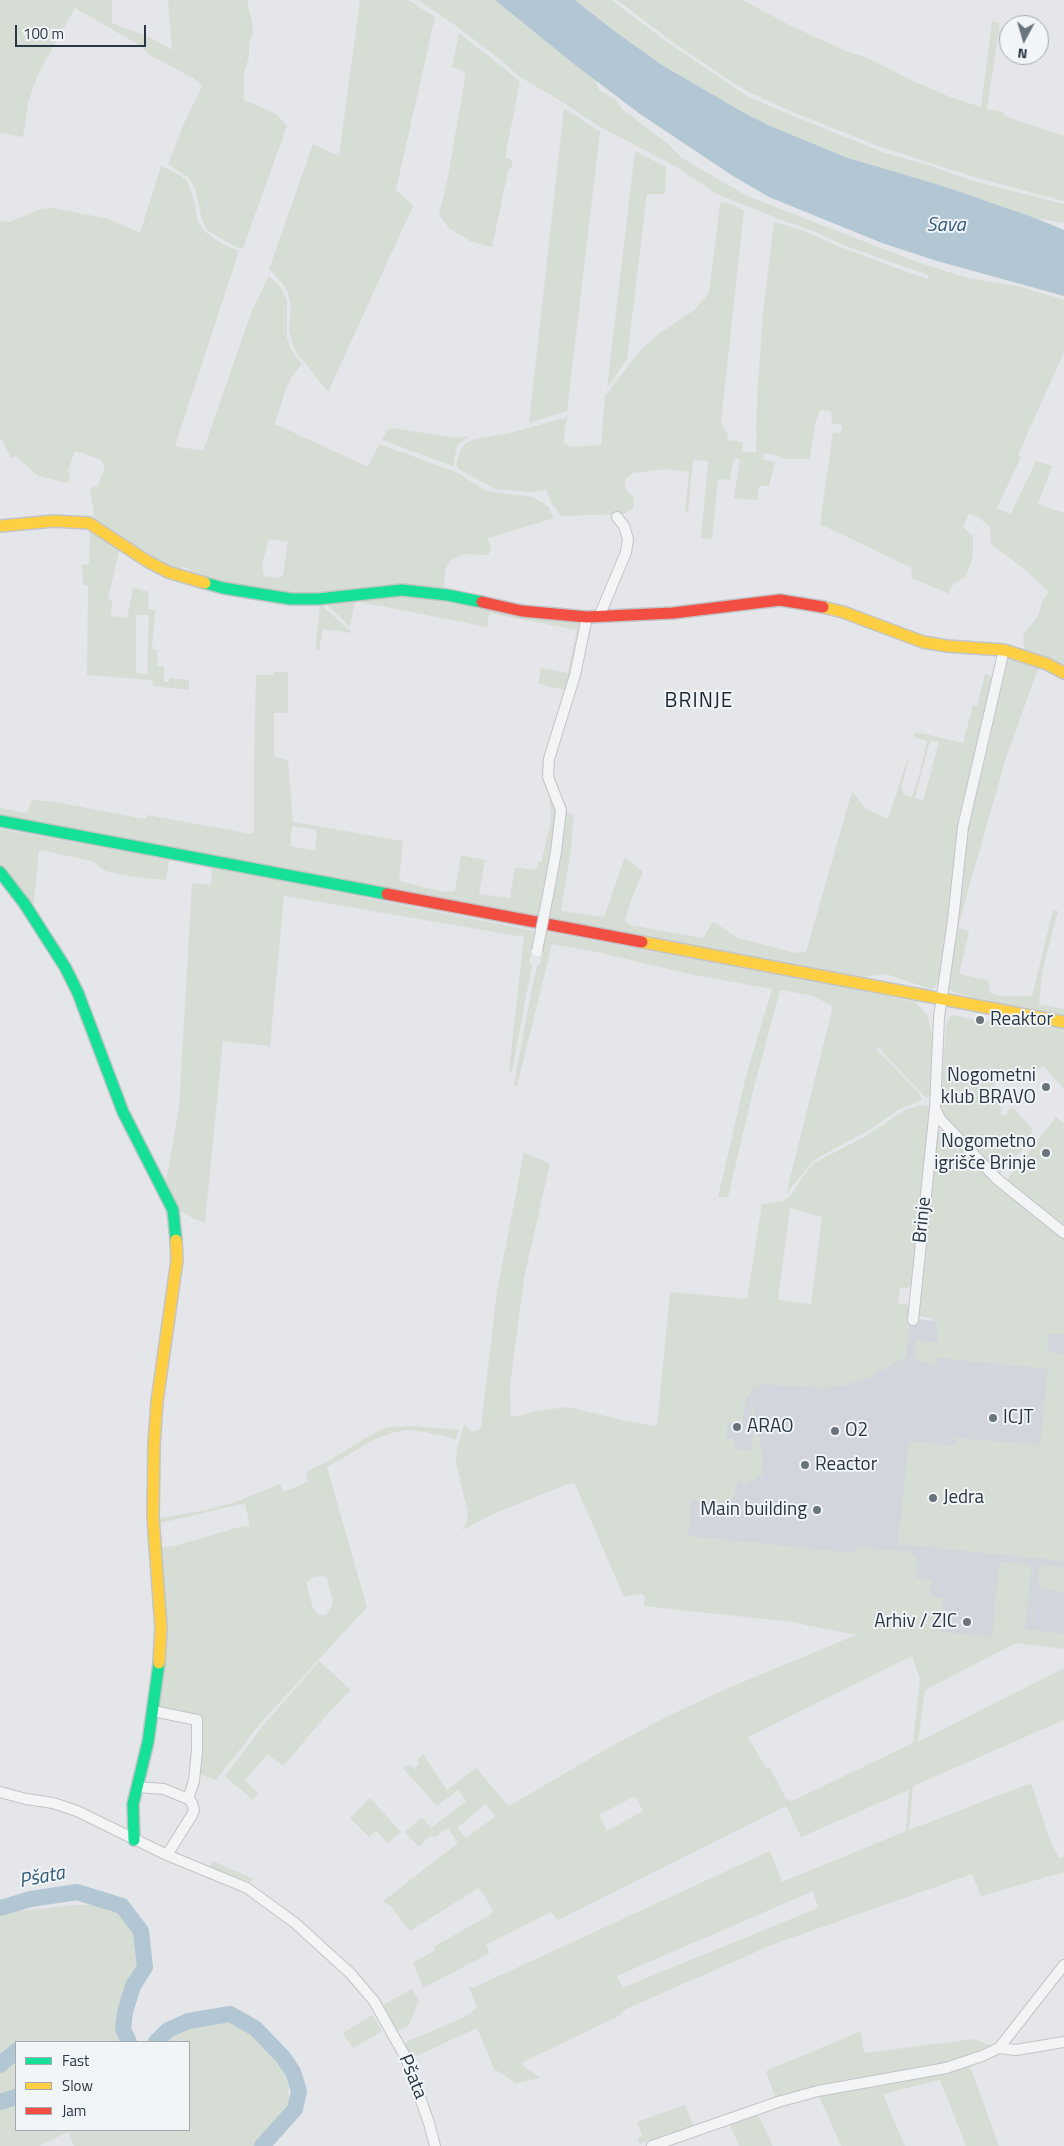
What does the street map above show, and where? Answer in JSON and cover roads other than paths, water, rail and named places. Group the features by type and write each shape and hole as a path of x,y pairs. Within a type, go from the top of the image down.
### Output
{"street":[{"path":"600,617 626,552 628,539 626,532 624,526 616,517"},
{"path":"0,526 74,521 89,524 103,530 147,561 168,572 223,588 291,599 318,599 402,590 447,595 522,610 587,617 673,612 780,600 809,603 843,612 923,642 947,646 1004,650 1047,664 1064,672"},
{"path":"537,951 556,852 561,810 548,777 549,759 575,675 587,617"},
{"name":"Brinje","path":"913,1320 935,1108 941,1000 953,920 963,827 1004,650"},
{"path":"0,821 1064,1022"},
{"path":"0,872 29,910 65,967 78,992 123,1112 173,1210 175,1222 177,1239 176,1278 157,1402 154,1445 153,1517 161,1628 159,1670 153,1711 132,1816 134,1840"},
{"path":"935,1108 940,1119 997,1179 1064,1233"},
{"path":"153,1711 197,1720 194,1781 188,1799"},
{"path":"137,1787 164,1789 188,1799 194,1810 167,1855"},
{"name":"Pšata","path":"0,1792 65,1806 167,1855 247,1888 295,1923 365,1989 387,2021 406,2058 429,2123 435,2146"},
{"path":"999,2048 1064,1965"},
{"path":"652,2146 748,2111 818,2091 946,2068 999,2048 1016,2050 1064,2042"}],"water":[{"name":"Sava","path":"495,0 575,0 662,65 770,126 848,158 949,188 1064,230 1064,296 937,261 882,243 769,197 733,176 640,114 570,61"}],"waterway":[{"name":"Pšata","path":"0,1908 31,1899 77,1892 122,1906 141,1931 145,1967 133,1986 125,2012 123,2029 129,2041"},
{"name":"Pšata","path":"157,2041 168,2030 188,2021 230,2014 255,2028 283,2057 293,2072 299,2091 295,2109 262,2146"},
{"name":"Pšata","path":"0,2065 15,2052"},
{"name":"Pšata","path":"0,2102 15,2097"}],"place":[{"name":"Reaktor","path":"980,1020"},
{"name":"Nogometni klub BRAVO","path":"1046,1087"},
{"name":"Nogometno igrišče Brinje","path":"1046,1153"},
{"name":"ICJT","path":"993,1418"},
{"name":"ARAO","path":"737,1427"},
{"name":"O2","path":"835,1431"},
{"name":"Reactor","path":"805,1465"},
{"name":"Jedra","path":"933,1498"},
{"name":"Main building","path":"817,1510"},
{"name":"Arhiv / ZIC","path":"967,1622"}],"district":[{"name":"BRINJE","path":"699,702"}]}
